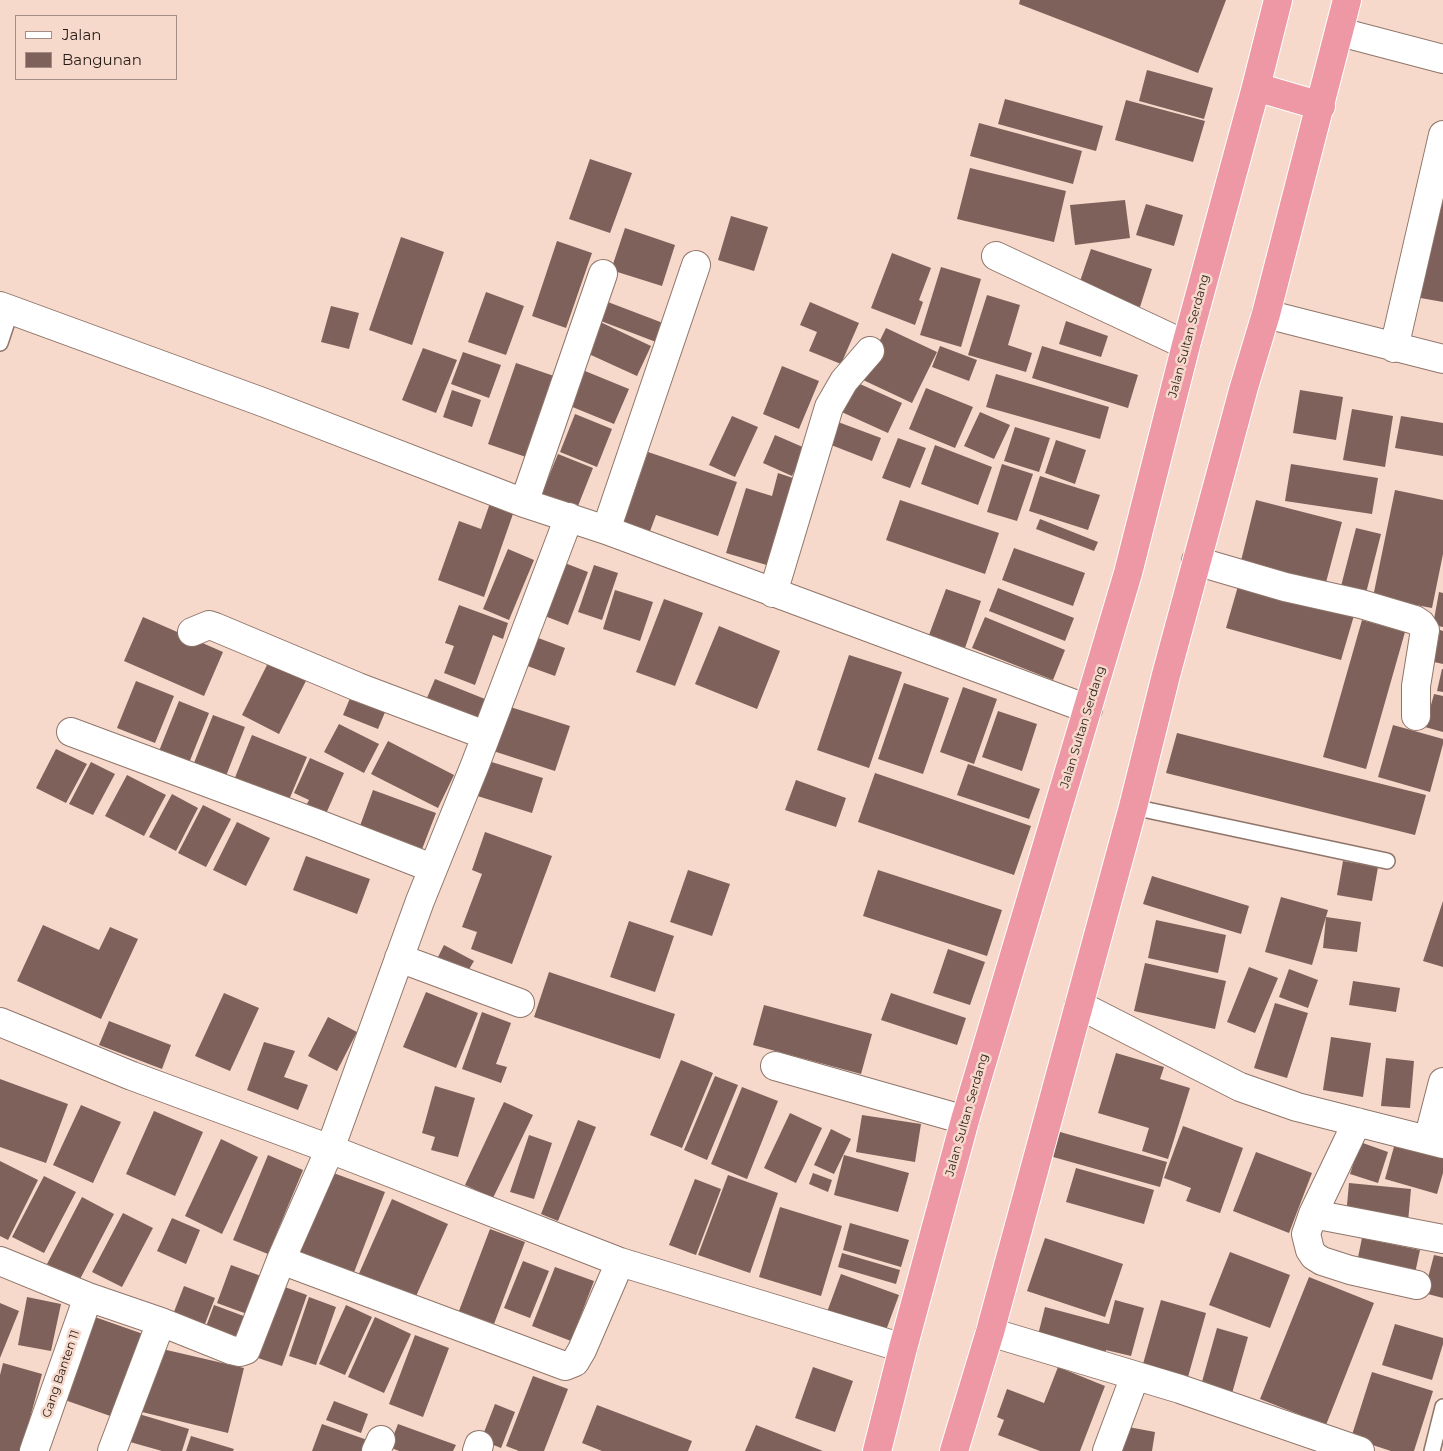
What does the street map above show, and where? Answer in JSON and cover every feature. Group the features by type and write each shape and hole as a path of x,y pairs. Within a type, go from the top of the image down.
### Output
{"highway":[{"name":"Jalan Sultan Serdang","path":"877,1451 965,1120 1128,573 1186,345 1278,0"},
{"path":"954,1451 990,1332 1080,1005 1196,561 1266,314 1347,0"},
{"path":"1256,87 1320,106"}],"street":[{"path":"1340,32 1443,60"},
{"path":"1394,348 1443,135"},
{"path":"996,256 1186,345"},
{"path":"606,530 696,265"},
{"path":"524,502 603,274"},
{"path":"5,308 265,403 524,502 606,530 1088,709"},
{"path":"1266,314 1443,359"},
{"path":"773,593 829,407 844,381 870,351"},
{"path":"0,1261 88,1297 160,1322 231,1350 240,1352 246,1350 281,1260 330,1149 432,868 486,734 569,517"},
{"path":"1196,561 1285,588 1362,604 1415,620 1421,624 1425,630 1416,686 1416,716"},
{"path":"192,632 209,625 215,627 358,687 486,734"},
{"path":"71,732 432,868"},
{"path":"399,958 520,1003"},
{"path":"1080,1005 1240,1087 1297,1107 1436,1142 1443,1082"},
{"path":"0,1022 132,1076 330,1149 620,1262 903,1348"},
{"path":"775,1066 965,1120"},
{"path":"1358,1122 1313,1214 1306,1234 1307,1243 1314,1256 1322,1261 1417,1285"},
{"path":"1313,1214 1443,1239"},
{"path":"281,1260 565,1366 575,1362 582,1350 620,1262"},
{"name":"Gang Banten 11","path":"34,1451 88,1297"},
{"path":"112,1451 160,1322"},
{"path":"990,1332 1180,1389 1360,1451"},
{"path":"1107,1451 1135,1376"}],"lane":[{"path":"0,344 5,308"},
{"path":"1133,807 1387,861"},
{"path":"1432,1451 1443,1406"}],"building":[{"path":"1020,0 1226,0 1198,73 1019,4"},
{"path":"1147,70 1213,88 1204,119 1139,101"},
{"path":"1005,99 1103,126 1096,151 998,124"},
{"path":"1126,100 1205,121 1193,162 1115,140"},
{"path":"979,123 1082,151 1073,184 970,156"},
{"path":"590,159 632,173 610,233 569,219"},
{"path":"1443,164 1443,302 1415,297"},
{"path":"970,168 1066,191 1054,242 957,219"},
{"path":"1125,200 1130,238 1075,245 1070,205"},
{"path":"1146,204 1183,215 1174,246 1136,235"},
{"path":"731,216 768,227 754,271 718,260"},
{"path":"625,228 675,245 662,286 611,270"},
{"path":"401,237 444,252 412,345 369,330"},
{"path":"557,241 592,253 566,328 532,316"},
{"path":"1091,249 1152,269 1140,307 1078,287"},
{"path":"892,253 931,268 919,300 923,302 915,325 871,308"},
{"path":"941,267 981,279 961,347 920,335"},
{"path":"486,292 524,306 506,355 468,342"},
{"path":"987,295 1020,305 1008,345 1032,353 1026,372 968,355"},
{"path":"600,299 663,323 656,342 593,318"},
{"path":"810,302 859,323 841,364 809,351 817,332 800,325"},
{"path":"331,306 359,313 349,349 321,342"},
{"path":"594,319 651,346 637,376 580,350"},
{"path":"1066,321 1108,336 1101,357 1059,344"},
{"path":"886,328 937,352 912,403 861,379"},
{"path":"940,346 977,360 969,381 932,367"},
{"path":"1042,346 1138,375 1128,408 1032,378"},
{"path":"423,348 457,360 436,413 402,400"},
{"path":"463,352 501,365 489,398 451,384"},
{"path":"516,363 554,376 526,457 488,444"},
{"path":"782,366 819,381 799,429 763,414"},
{"path":"585,371 629,389 614,424 570,406"},
{"path":"996,374 1109,407 1100,439 986,407"},
{"path":"849,379 902,403 888,433 835,409"},
{"path":"926,388 973,407 955,448 909,429"},
{"path":"452,390 481,400 472,427 443,417"},
{"path":"1300,390 1343,397 1336,440 1293,433"},
{"path":"1352,409 1393,416 1385,467 1343,460"},
{"path":"980,412 1010,425 994,459 964,446"},
{"path":"575,414 612,429 597,467 560,452"},
{"path":"732,416 758,427 735,477 709,465"},
{"path":"1401,416 1443,423 1443,456 1395,448"},
{"path":"830,419 881,438 872,461 821,441"},
{"path":"1015,427 1050,438 1039,472 1004,461"},
{"path":"775,435 805,448 792,476 763,463"},
{"path":"898,438 926,448 910,488 882,478"},
{"path":"1056,440 1086,450 1075,484 1045,473"},
{"path":"935,445 992,467 978,505 921,484"},
{"path":"648,452 737,482 718,536 656,515 646,542 620,533"},
{"path":"558,454 593,468 576,511 540,498"},
{"path":"1002,464 1033,474 1017,521 987,512"},
{"path":"1291,464 1378,478 1372,514 1285,501"},
{"path":"778,473 796,479 770,566 726,553 746,488 772,496"},
{"path":"1040,476 1100,495 1088,530 1029,511"},
{"path":"1395,490 1443,500 1443,554 1432,608 1373,597"},
{"path":"900,500 999,533 985,574 886,540"},
{"path":"1256,500 1342,522 1324,590 1239,569"},
{"path":"490,503 514,511 484,597 438,580 459,521 481,529"},
{"path":"1040,519 1098,542 1094,551 1036,529"},
{"path":"1356,528 1381,534 1364,601 1339,594"},
{"path":"1014,548 1085,573 1073,606 1002,580"},
{"path":"508,549 534,560 509,620 483,609"},
{"path":"557,560 588,572 568,625 537,613"},
{"path":"594,565 618,573 602,620 578,612"},
{"path":"1240,579 1355,612 1341,660 1226,628"},
{"path":"998,588 1074,618 1065,641 989,611"},
{"path":"946,589 981,601 965,648 929,635"},
{"path":"615,590 653,602 640,641 603,629"},
{"path":"1439,592 1443,593 1443,627 1433,625"},
{"path":"664,599 703,613 675,686 636,672"},
{"path":"459,605 508,623 503,639 493,635 475,685 444,673 454,646 445,643"},
{"path":"143,617 223,652 204,696 124,661"},
{"path":"985,617 1065,650 1053,680 972,648"},
{"path":"1362,620 1405,632 1366,769 1323,757"},
{"path":"719,626 780,651 757,709 695,684"},
{"path":"1440,630 1443,631 1443,664 1434,662"},
{"path":"533,636 565,648 555,676 522,664"},
{"path":"272,655 310,673 279,734 242,715"},
{"path":"849,655 902,672 869,768 817,750"},
{"path":"1443,669 1443,692 1437,691"},
{"path":"435,679 485,699 475,726 424,705"},
{"path":"136,681 174,696 155,743 117,728"},
{"path":"904,683 949,698 923,774 878,759"},
{"path":"963,687 997,699 974,764 940,752"},
{"path":"353,691 388,705 378,729 343,715"},
{"path":"1434,694 1443,696 1443,732 1425,727"},
{"path":"179,701 209,713 189,763 159,751"},
{"path":"501,704 570,726 555,771 487,749"},
{"path":"998,711 1037,724 1022,771 982,757"},
{"path":"213,715 245,727 226,776 194,763"},
{"path":"339,724 379,744 364,773 324,752"},
{"path":"1393,725 1443,739 1430,792 1378,777"},
{"path":"1177,733 1426,795 1415,835 1166,773"},
{"path":"252,735 307,757 286,807 232,785"},
{"path":"388,741 454,775 438,808 371,774"},
{"path":"56,749 87,764 66,803 36,788"},
{"path":"310,758 344,773 325,816 305,808 309,800 294,793"},
{"path":"482,759 543,778 532,813 471,794"},
{"path":"91,762 115,774 93,815 69,804"},
{"path":"968,764 1040,789 1029,819 957,795"},
{"path":"875,773 1031,826 1014,875 858,822"},
{"path":"127,775 166,795 144,836 105,816"},
{"path":"796,780 846,798 836,827 785,810"},
{"path":"373,790 436,813 419,857 357,834"},
{"path":"172,794 198,808 176,851 149,837"},
{"path":"203,805 231,819 206,867 178,853"},
{"path":"237,822 270,838 246,886 213,870"},
{"path":"485,832 552,856 512,964 471,949 477,932 462,927 482,874 472,870"},
{"path":"306,856 370,879 357,914 293,890"},
{"path":"1343,861 1378,867 1372,901 1337,895"},
{"path":"688,870 730,884 712,936 670,922"},
{"path":"878,870 1002,910 987,956 863,916"},
{"path":"1152,876 1249,906 1241,934 1143,904"},
{"path":"1281,897 1328,910 1312,965 1265,952"},
{"path":"1443,901 1443,967 1423,961"},
{"path":"1326,917 1361,922 1357,952 1323,948"},
{"path":"1156,920 1226,935 1218,973 1148,958"},
{"path":"629,921 674,936 655,992 610,977"},
{"path":"43,925 99,950 110,927 138,939 101,1019 17,981"},
{"path":"444,945 474,961 465,976 436,961"},
{"path":"948,949 985,962 970,1005 933,993"},
{"path":"1145,963 1226,981 1215,1029 1134,1011"},
{"path":"1249,967 1278,978 1255,1033 1227,1022"},
{"path":"1289,969 1318,980 1308,1008 1279,997"},
{"path":"549,972 675,1014 660,1059 534,1017"},
{"path":"1353,981 1400,988 1396,1012 1349,1005"},
{"path":"426,992 478,1013 456,1068 403,1047"},
{"path":"224,993 259,1008 230,1071 195,1056"},
{"path":"891,993 966,1018 957,1045 881,1020"},
{"path":"1275,1003 1308,1013 1287,1078 1254,1068"},
{"path":"764,1005 872,1034 861,1074 753,1045"},
{"path":"482,1012 511,1023 496,1064 507,1067 501,1083 462,1069"},
{"path":"328,1017 357,1032 337,1071 308,1056"},
{"path":"109,1021 171,1045 162,1069 99,1045"},
{"path":"1331,1037 1371,1043 1363,1097 1323,1090"},
{"path":"264,1042 295,1051 284,1077 308,1085 298,1110 247,1090"},
{"path":"1116,1053 1164,1067 1160,1079 1190,1088 1168,1159 1142,1151 1149,1128 1098,1113"},
{"path":"1386,1058 1414,1061 1410,1108 1381,1106"},
{"path":"681,1060 713,1073 682,1148 650,1135"},
{"path":"715,1076 738,1085 707,1160 684,1150"},
{"path":"0,1079 68,1104 46,1163 0,1147"},
{"path":"435,1086 475,1098 458,1157 431,1150 435,1137 422,1133"},
{"path":"742,1087 778,1101 747,1179 711,1164"},
{"path":"504,1102 533,1115 493,1198 465,1185"},
{"path":"81,1105 121,1122 93,1183 53,1165"},
{"path":"154,1111 203,1132 175,1196 126,1174"},
{"path":"790,1113 822,1128 796,1183 764,1168"},
{"path":"862,1115 921,1124 915,1162 856,1152"},
{"path":"578,1120 596,1127 558,1221 541,1214"},
{"path":"1183,1126 1243,1148 1220,1213 1186,1201 1191,1188 1164,1178"},
{"path":"831,1129 851,1139 834,1174 814,1165"},
{"path":"1053,1130 1167,1162 1160,1187 1046,1155"},
{"path":"529,1135 552,1143 534,1199 510,1192"},
{"path":"221,1139 258,1157 222,1234 185,1216"},
{"path":"1360,1142 1388,1152 1378,1183 1350,1174"},
{"path":"1395,1143 1443,1157 1443,1173 1437,1194 1385,1179"},
{"path":"1256,1152 1312,1173 1289,1233 1233,1211"},
{"path":"268,1155 303,1170 268,1254 233,1240"},
{"path":"844,1155 909,1173 898,1212 834,1195"},
{"path":"0,1161 38,1180 8,1240 0,1236"},
{"path":"1076,1168 1154,1190 1144,1224 1066,1202"},
{"path":"328,1171 385,1192 353,1275 296,1254"},
{"path":"813,1173 832,1180 828,1192 809,1184"},
{"path":"728,1175 778,1193 750,1273 698,1255"},
{"path":"44,1176 76,1192 44,1253 12,1237"},
{"path":"695,1179 721,1189 696,1255 669,1245"},
{"path":"1349,1183 1411,1189 1408,1222 1346,1216"},
{"path":"82,1197 114,1214 79,1281 47,1264"},
{"path":"392,1199 448,1224 413,1303 357,1278"},
{"path":"780,1207 842,1226 821,1296 759,1277"},
{"path":"123,1213 153,1228 122,1287 92,1272"},
{"path":"172,1218 200,1230 186,1264 157,1251"},
{"path":"850,1223 909,1240 901,1267 843,1250"},
{"path":"490,1229 525,1242 494,1324 459,1311"},
{"path":"1045,1238 1123,1264 1105,1317 1027,1291"},
{"path":"1362,1238 1420,1250 1414,1278 1356,1267"},
{"path":"1230,1252 1290,1275 1270,1328 1209,1305"},
{"path":"842,1253 900,1270 896,1284 838,1267"},
{"path":"1434,1255 1443,1257 1443,1298 1424,1293"},
{"path":"523,1261 549,1271 530,1318 504,1308"},
{"path":"231,1265 261,1276 247,1314 217,1303"},
{"path":"555,1267 594,1281 571,1341 532,1326"},
{"path":"841,1274 899,1295 885,1333 827,1312"},
{"path":"1309,1277 1374,1303 1326,1425 1260,1399"},
{"path":"184,1286 215,1298 203,1329 172,1317"},
{"path":"282,1286 307,1295 282,1366 258,1358"},
{"path":"27,1297 61,1304 51,1351 18,1345"},
{"path":"309,1297 336,1307 316,1365 289,1356"},
{"path":"1115,1300 1144,1308 1131,1356 1106,1350 1103,1360 1036,1343 1045,1307 1109,1324"},
{"path":"1161,1300 1206,1313 1188,1377 1143,1364"},
{"path":"0,1303 19,1311 0,1358"},
{"path":"214,1305 249,1318 239,1345 204,1332"},
{"path":"346,1305 372,1317 345,1375 319,1364"},
{"path":"92,1316 146,1335 116,1418 62,1399"},
{"path":"375,1317 411,1334 384,1393 348,1377"},
{"path":"1395,1324 1443,1338 1443,1344 1432,1380 1382,1365"},
{"path":"1217,1328 1248,1337 1231,1397 1200,1389"},
{"path":"415,1335 449,1348 423,1417 389,1404"},
{"path":"158,1348 244,1368 228,1433 142,1412"},
{"path":"3,1363 42,1374 21,1451 0,1451 0,1375"},
{"path":"813,1367 853,1381 835,1432 795,1418"},
{"path":"1058,1367 1105,1386 1080,1451 1040,1451 998,1435 1004,1420 997,1417 1007,1389 1044,1403"},
{"path":"1372,1372 1433,1391 1414,1451 1391,1451 1351,1438"},
{"path":"533,1376 568,1389 544,1451 519,1451 506,1446"},
{"path":"334,1401 368,1414 361,1433 326,1420"},
{"path":"495,1404 515,1412 501,1448 481,1440"},
{"path":"597,1405 692,1441 688,1451 602,1451 582,1443"},
{"path":"139,1414 189,1429 182,1451 162,1451 130,1442"},
{"path":"322,1424 373,1442 370,1451 312,1451"},
{"path":"398,1424 456,1445 453,1451 399,1451 389,1447"},
{"path":"756,1425 823,1451 745,1451"},
{"path":"1123,1426 1155,1432 1152,1451 1118,1451"},
{"path":"191,1436 234,1449 233,1451 186,1451"}]}
